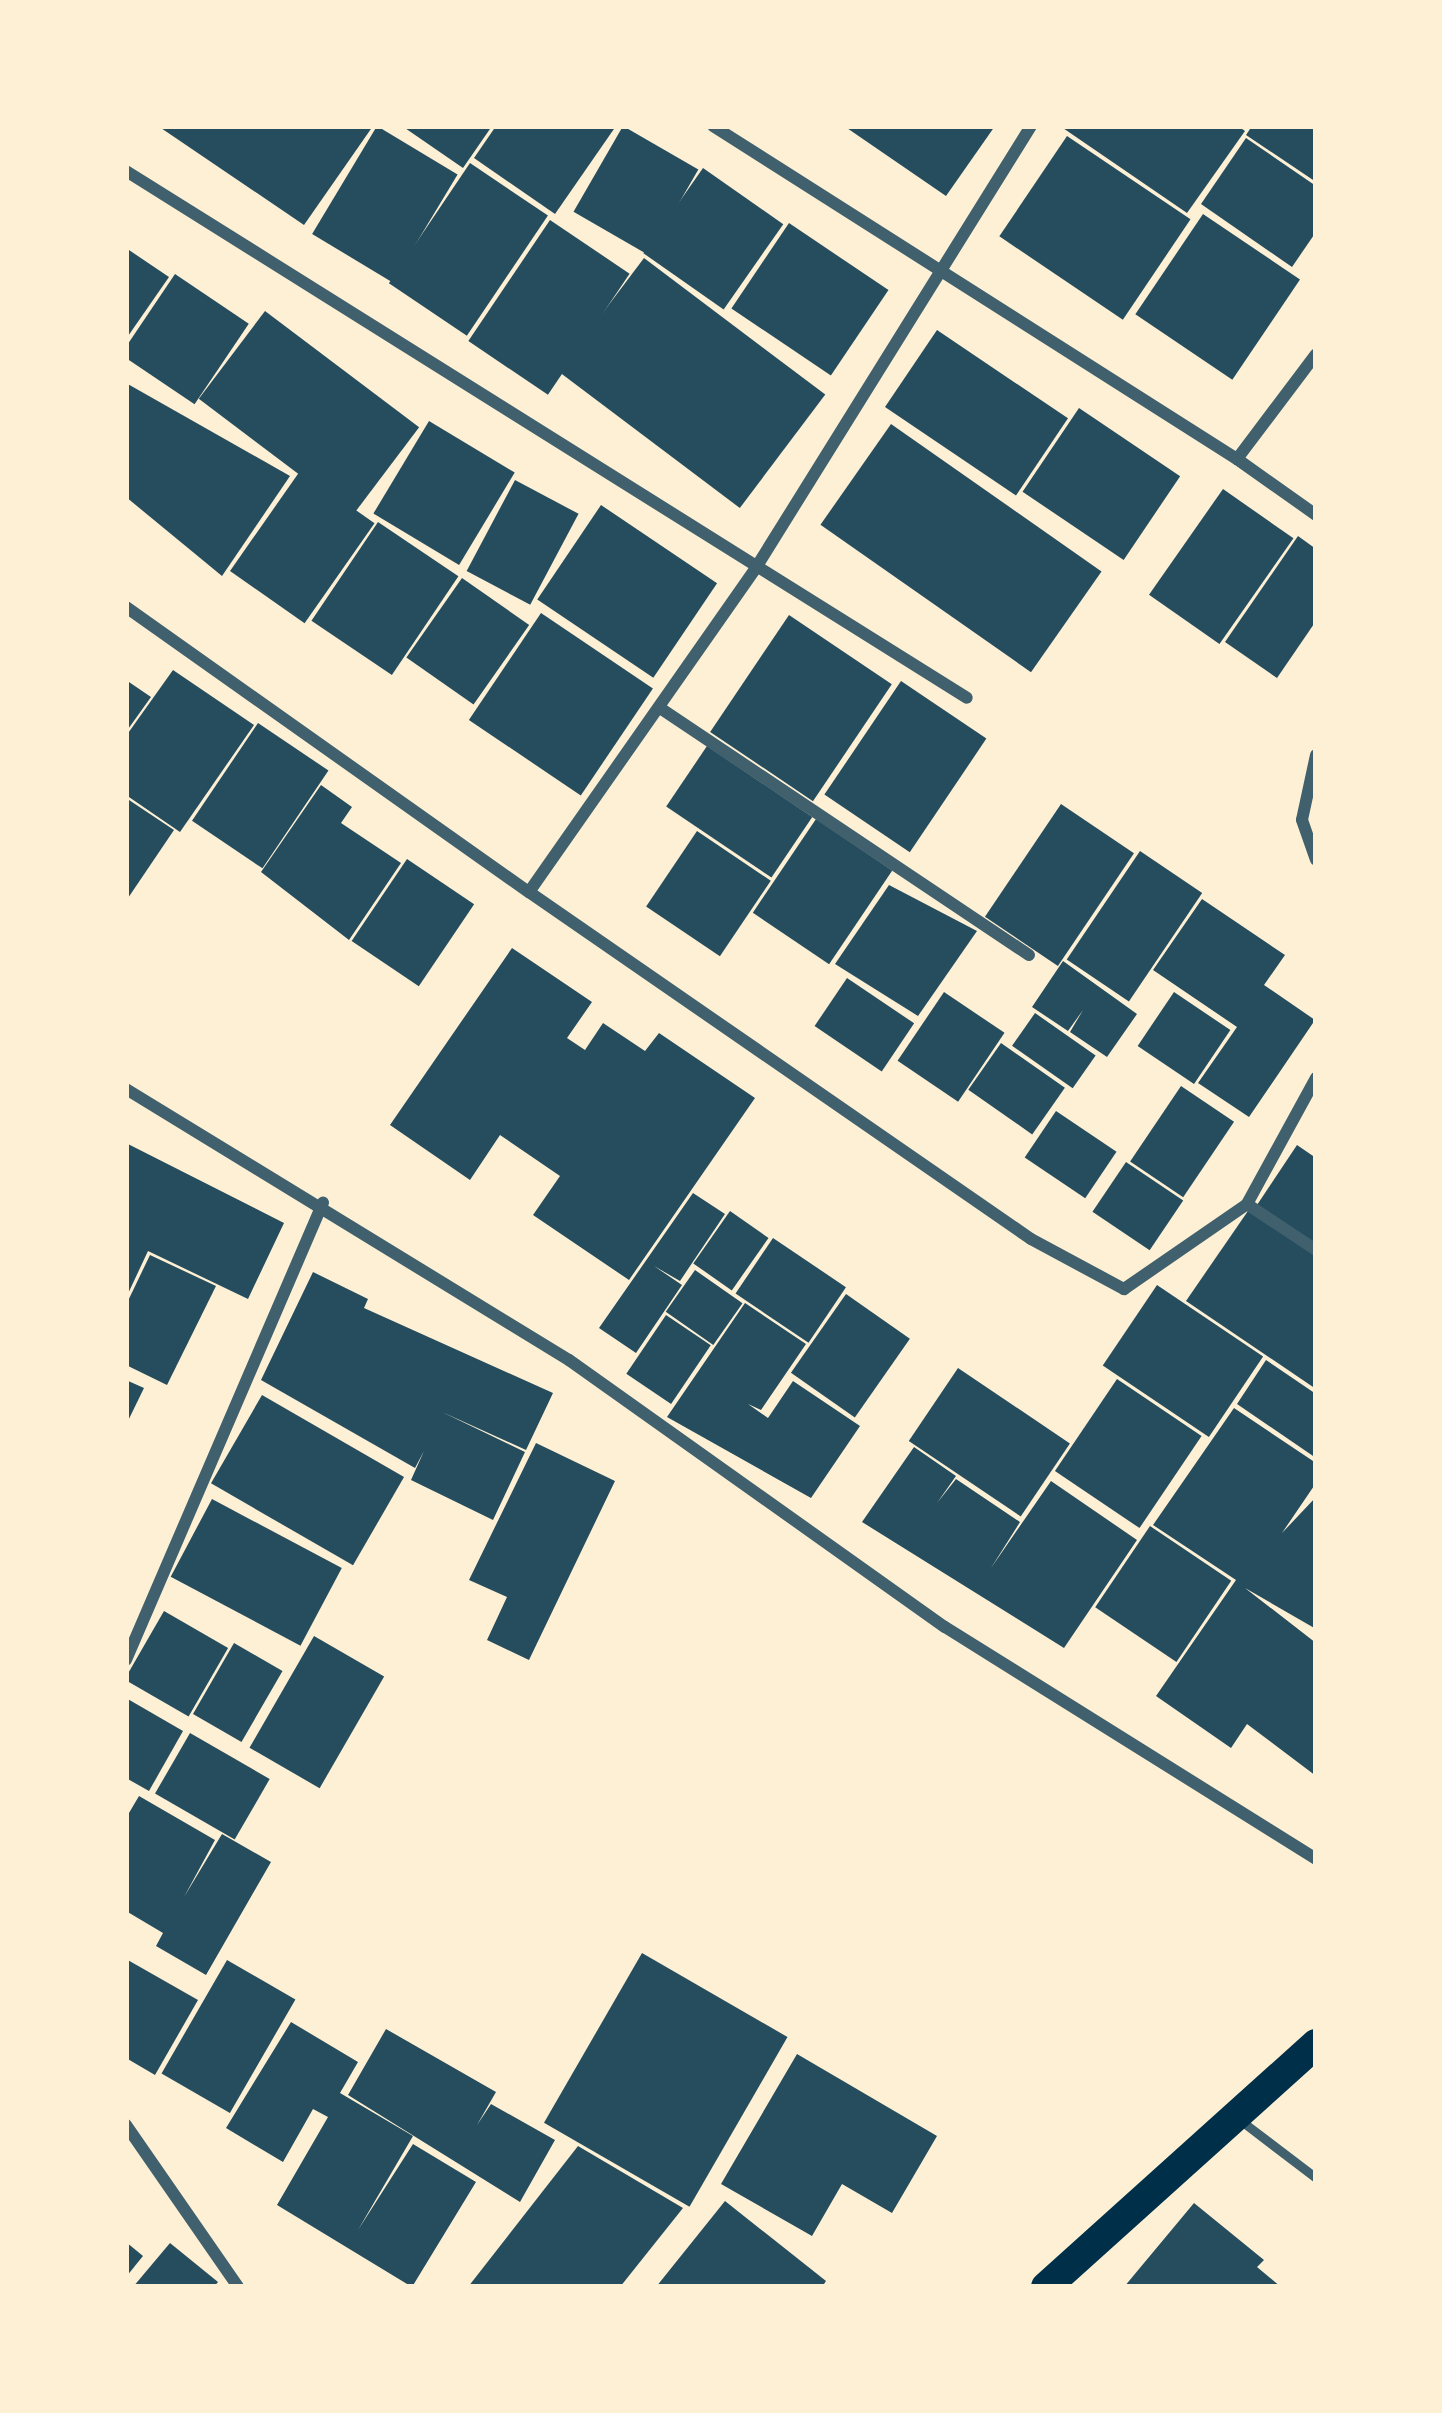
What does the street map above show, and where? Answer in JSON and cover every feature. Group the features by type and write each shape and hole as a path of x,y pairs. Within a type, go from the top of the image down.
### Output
{"main road":[{"path":"1046,2287 1316,2044"}],"street":[{"path":"713,126 1237,459 1316,515"},
{"path":"529,892 757,566 1030,126"},
{"path":"126,171 967,698"},
{"path":"1237,459 1316,354"},
{"path":"126,607 1031,1239 1124,1289 1247,1204 1316,1078"},
{"path":"661,707 1029,955"},
{"path":"1316,755 1302,820 1316,860"},
{"path":"126,1089 323,1202 569,1360 945,1628 1316,1859"},
{"path":"126,1660 323,1202"},
{"path":"1247,1204 1316,1250"},
{"path":"126,2125 238,2287"}],"lane":[{"path":"1235,2116 1316,2178"}],"building":[{"path":"158,126 373,126 304,225"},
{"path":"377,126 458,174 393,282 312,234"},
{"path":"402,126 492,126 463,168"},
{"path":"496,126 616,126 555,214 474,158"},
{"path":"623,126 698,170 649,255 574,212"},
{"path":"844,126 995,126 946,196"},
{"path":"1060,126 1238,126 1245,131 1187,213"},
{"path":"1252,126 1316,126 1316,182 1246,135"},
{"path":"1067,136 1191,219 1123,320 999,236"},
{"path":"1246,138 1316,186 1316,232 1292,267 1201,204"},
{"path":"470,163 548,216 467,336 389,283"},
{"path":"703,168 783,224 724,309 643,253"},
{"path":"1203,214 1300,279 1232,380 1135,314"},
{"path":"550,220 630,274 548,395 468,341"},
{"path":"789,223 888,290 831,375 731,308"},
{"path":"126,248 169,277 126,339"},
{"path":"644,258 825,395 740,508 559,371"},
{"path":"175,274 249,324 195,404 126,358 126,347"},
{"path":"265,311 419,427 353,515 199,399"},
{"path":"937,330 1068,418 1016,495 885,407"},
{"path":"126,383 290,476 222,576 126,497"},
{"path":"1079,408 1180,476 1124,560 1023,492"},
{"path":"429,421 515,473 459,565 373,514"},
{"path":"891,424 1102,571 1031,672 820,525"},
{"path":"300,471 375,523 305,623 230,571"},
{"path":"515,480 579,514 530,605 467,571"},
{"path":"1223,489 1293,538 1219,644 1149,595"},
{"path":"601,505 717,583 653,678 537,600"},
{"path":"378,522 458,576 392,675 311,621"},
{"path":"1298,536 1316,549 1316,621 1277,678 1225,642"},
{"path":"462,578 529,625 474,704 406,657"},
{"path":"541,613 653,688 581,795 469,720"},
{"path":"789,615 892,684 813,801 710,732"},
{"path":"173,670 254,725 180,832 126,795 126,736"},
{"path":"126,680 151,697 126,732"},
{"path":"901,681 986,739 910,852 824,795"},
{"path":"258,723 328,771 262,868 192,821"},
{"path":"707,746 812,817 771,878 666,807"},
{"path":"321,785 352,807 341,823 401,863 349,940 261,872"},
{"path":"126,798 174,830 126,901"},
{"path":"1061,804 1134,853 1058,966 985,917"},
{"path":"816,819 892,870 829,964 753,913"},
{"path":"697,831 771,881 720,956 646,906"},
{"path":"1140,851 1202,893 1129,1002 1067,960"},
{"path":"407,859 474,904 419,986 352,941"},
{"path":"889,885 977,931 918,1016 835,964"},
{"path":"1202,899 1285,955 1264,985 1315,1020 1249,1117 1198,1083 1237,1027 1153,970"},
{"path":"512,948 592,1002 567,1038 585,1050 603,1023 645,1051 659,1033 755,1098 629,1280 533,1215 560,1176 500,1135 470,1180 390,1125"},
{"path":"1063,961 1137,1014 1107,1057 1070,1032 1083,1010 1068,1031 1032,1007"},
{"path":"847,978 914,1023 882,1071 815,1026"},
{"path":"944,992 1005,1033 958,1102 898,1061"},
{"path":"1174,992 1230,1030 1194,1084 1138,1046"},
{"path":"1035,1013 1096,1055 1073,1088 1012,1046"},
{"path":"1001,1043 1065,1088 1032,1134 968,1090"},
{"path":"1181,1086 1234,1122 1183,1197 1130,1161"},
{"path":"1056,1111 1117,1152 1085,1198 1025,1157"},
{"path":"126,1143 284,1223 248,1299 148,1251 126,1298"},
{"path":"1297,1145 1316,1158 1316,1245 1257,1205"},
{"path":"1126,1162 1183,1201 1150,1250 1092,1212"},
{"path":"693,1193 725,1214 680,1281 654,1266 682,1285 636,1353 599,1328"},
{"path":"1250,1208 1316,1253 1316,1389 1186,1301"},
{"path":"730,1211 769,1238 732,1290 693,1263"},
{"path":"773,1238 846,1287 808,1343 736,1294"},
{"path":"150,1255 216,1286 167,1385 126,1365 126,1305"},
{"path":"695,1270 743,1303 713,1345 666,1312"},
{"path":"313,1272 368,1299 364,1308 553,1393 526,1450 442,1412 525,1452 493,1520 411,1480 424,1451 415,1468 261,1380"},
{"path":"1157,1285 1263,1357 1209,1437 1103,1365"},
{"path":"846,1294 910,1339 855,1417 791,1373"},
{"path":"745,1303 806,1344 761,1410 748,1404 768,1418 793,1381 860,1426 811,1498 667,1417"},
{"path":"666,1315 711,1345 671,1404 626,1374"},
{"path":"1266,1360 1316,1394 1316,1458 1237,1404"},
{"path":"958,1368 1070,1443 1021,1516 909,1441"},
{"path":"1117,1379 1202,1436 1139,1528 1055,1471"},
{"path":"126,1380 144,1388 126,1425"},
{"path":"262,1395 404,1477 353,1565 211,1483"},
{"path":"1234,1408 1316,1463 1316,1483 1282,1533 1316,1497 1316,1629 1245,1588 1316,1643 1316,1776 1247,1724 1231,1748 1156,1696 1236,1580 1153,1525"},
{"path":"536,1443 615,1481 529,1660 487,1640 507,1597 469,1580"},
{"path":"914,1447 956,1476 937,1503 956,1479 1020,1522 991,1568 1051,1481 1137,1540 1064,1648 862,1522"},
{"path":"212,1499 342,1568 300,1646 171,1577"},
{"path":"1150,1526 1231,1581 1176,1662 1095,1607"},
{"path":"164,1611 228,1648 189,1716 126,1680"},
{"path":"314,1636 384,1676 320,1788 250,1748"},
{"path":"234,1643 282,1671 241,1742 193,1714"},
{"path":"126,1698 183,1731 149,1791 126,1778"},
{"path":"190,1733 270,1779 235,1840 155,1794"},
{"path":"139,1796 215,1840 184,1897 222,1834 271,1862 206,1975 156,1946 163,1933 126,1911 126,1818"},
{"path":"642,1953 787,2037 689,2207 544,2123"},
{"path":"126,1959 198,2000 155,2075 126,2058"},
{"path":"227,1960 295,2000 230,2113 162,2073"},
{"path":"291,2022 358,2062 340,2093 413,2136 358,2230 413,2144 476,2182 412,2287 277,2205 328,2117 313,2109 283,2162 226,2128"},
{"path":"386,2029 496,2092 477,2125 491,2104 555,2140 520,2202 348,2095"},
{"path":"797,2054 937,2136 892,2213 842,2184 812,2236 721,2184"},
{"path":"578,2146 683,2208 620,2287 468,2287"},
{"path":"725,2201 826,2281 822,2287 656,2287"},
{"path":"1194,2203 1264,2260 1257,2267 1281,2287 1124,2287"},
{"path":"126,2242 143,2256 126,2277"},
{"path":"170,2243 218,2282 214,2287 133,2287"}]}
